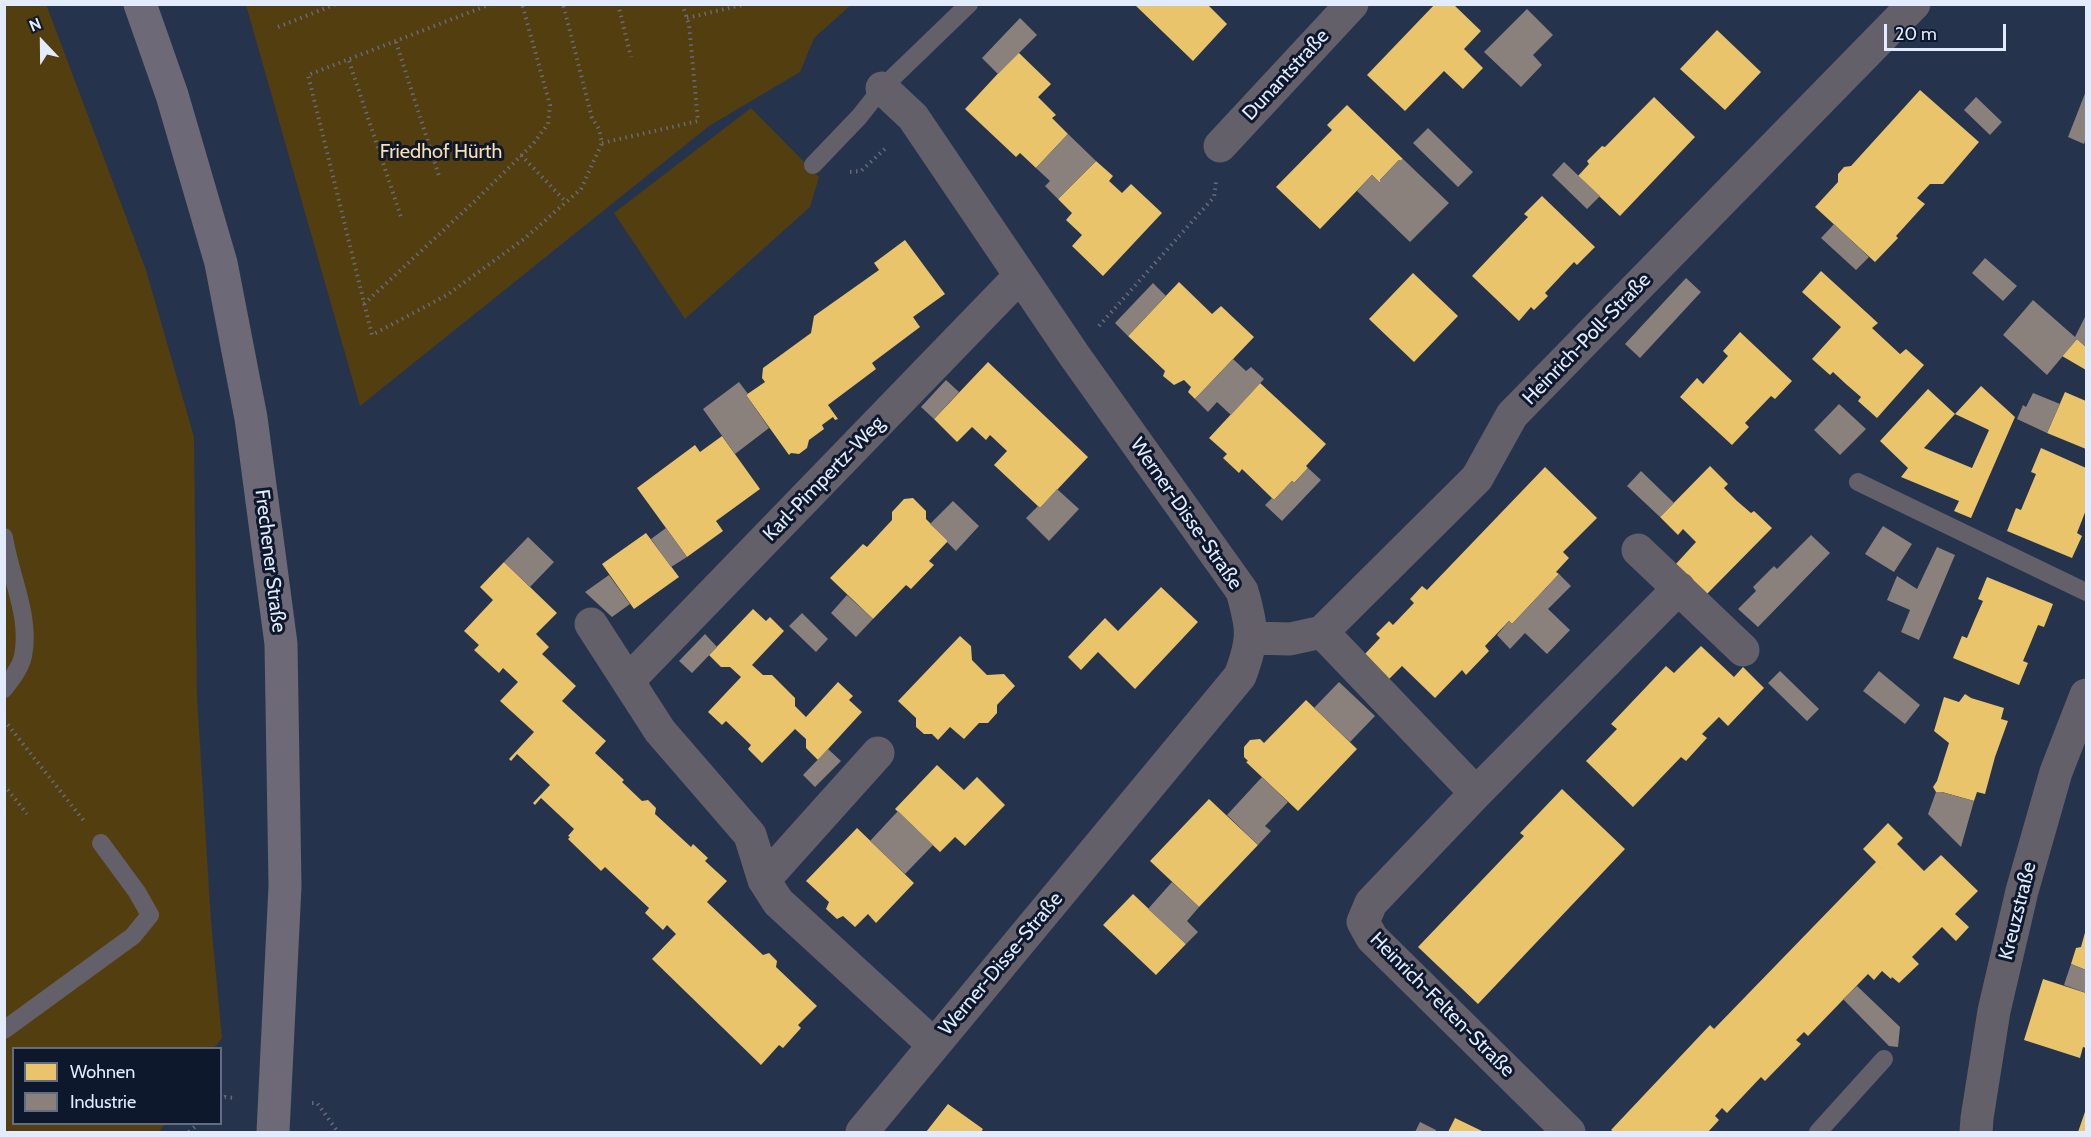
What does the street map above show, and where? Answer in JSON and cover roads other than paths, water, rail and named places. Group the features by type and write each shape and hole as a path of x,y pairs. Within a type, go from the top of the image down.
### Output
{"main road":[{"name":"Frechener Straße","path":"140,4 172,95 221,263 251,418 281,644 285,886 273,1132"}],"street":[{"name":"Dunantstraße","path":"1220,146 1352,4"},
{"name":"Heinrich-Poll-Straße","path":"1322,632 1477,478 1512,415 1914,4"},
{"name":"Werner-Disse-Straße","path":"862,1132 1240,676 1252,638 1251,620 1242,591 1019,277 913,117 882,88"},
{"name":"Karl-Pimpertz-Weg","path":"628,681 1019,277"},
{"path":"1638,550 1743,650"},
{"name":"Heinrich-Felten-Straße","path":"1569,1132 1372,938 1363,922 1371,903 1476,793 1679,588"},
{"path":"591,624 660,731 750,835 764,880 778,902 934,1045"},
{"path":"1252,638 1290,639 1322,632 1476,793"},
{"name":"Kreuzstraße","path":"1976,1132 1994,1011 2022,891 2056,772 2086,695"},
{"path":"764,880 878,753"}],"lane":[{"path":"813,165 859,117 882,88 969,4"},
{"path":"1858,482 2086,592"},
{"path":"4,537 25,623 23,659 4,689"},
{"path":"4,1030 133,936 150,915 137,892 101,843"},
{"path":"1818,1132 1884,1059"}],"park label":[{"name":"Friedhof Hürth","path":"441,152"}]}
